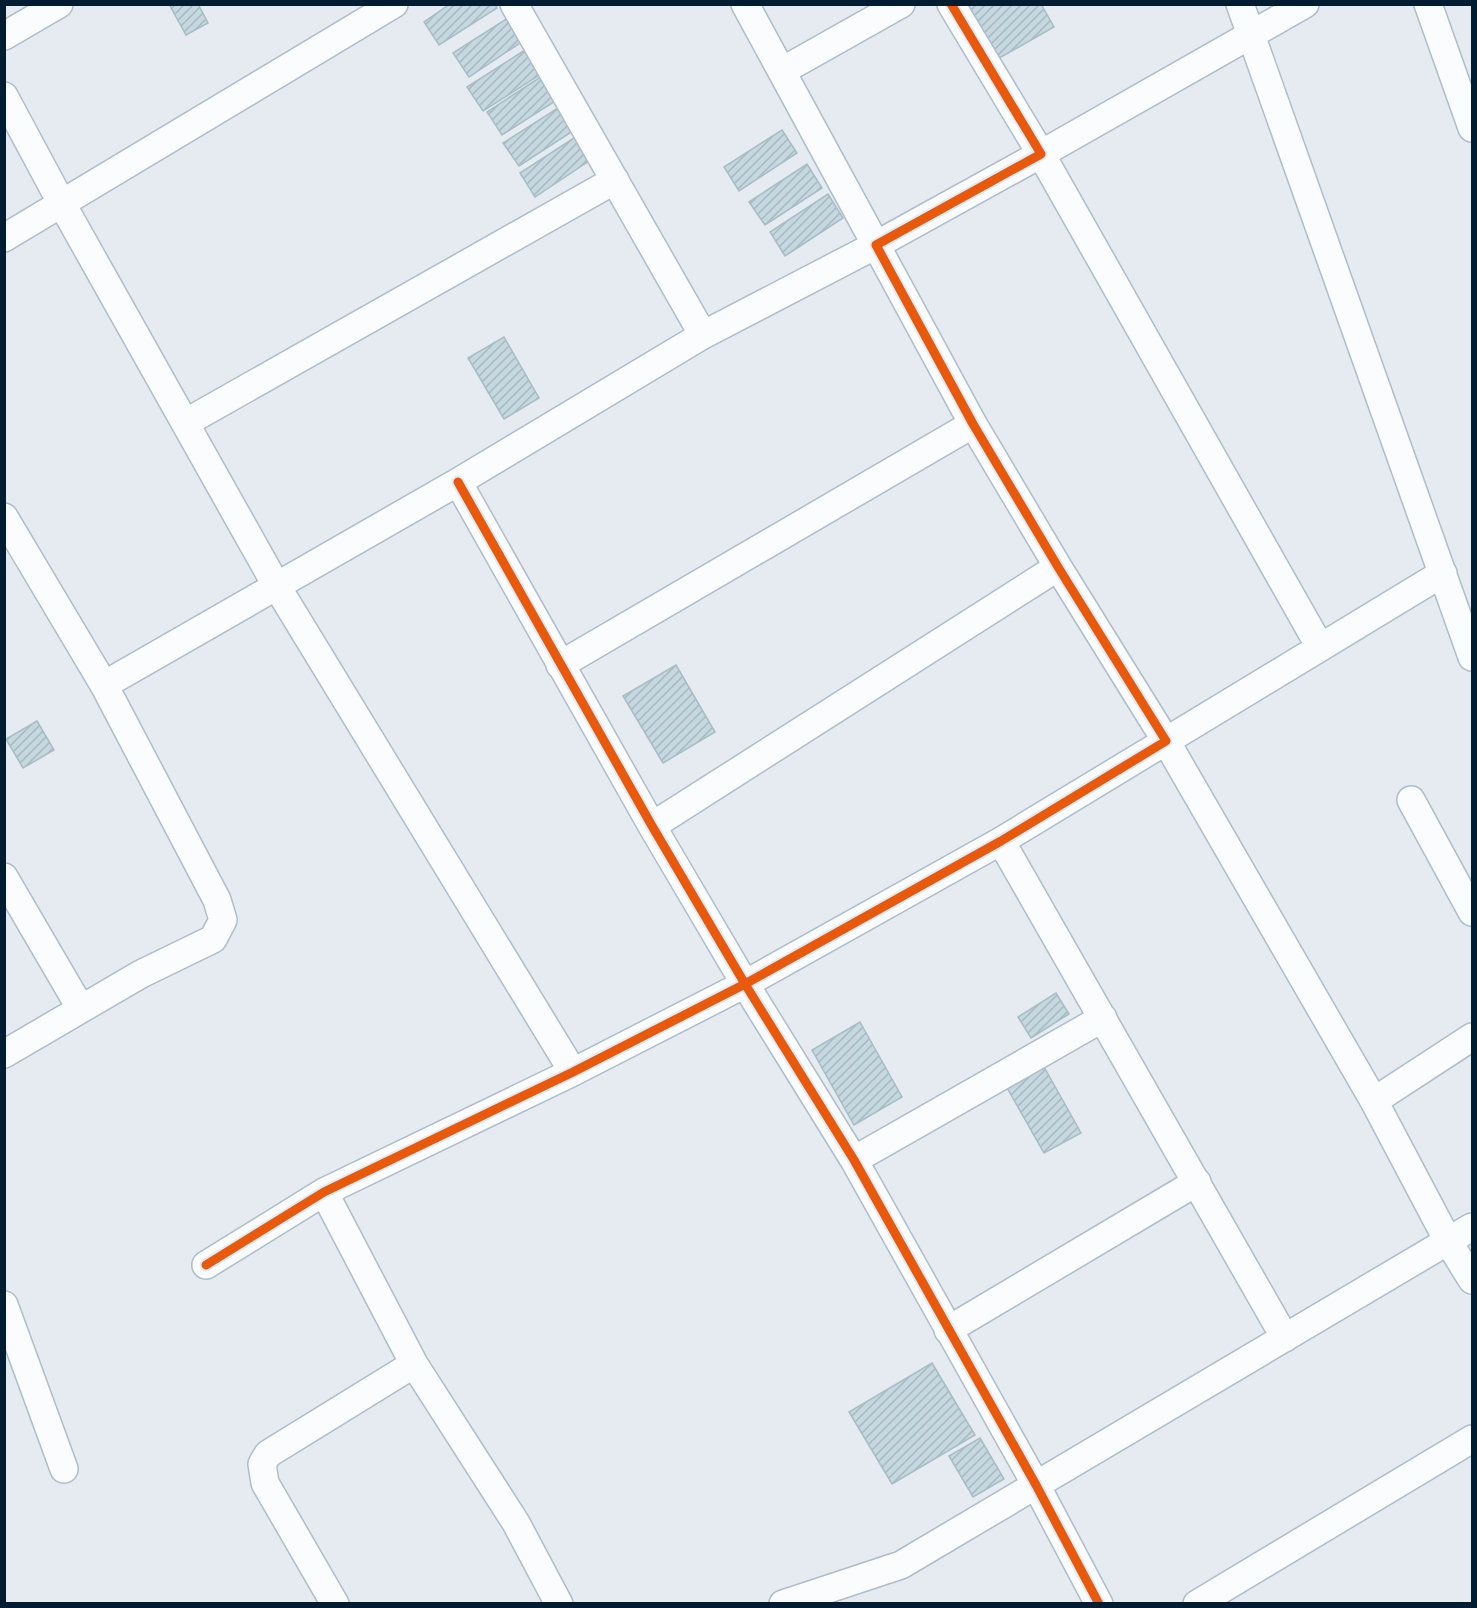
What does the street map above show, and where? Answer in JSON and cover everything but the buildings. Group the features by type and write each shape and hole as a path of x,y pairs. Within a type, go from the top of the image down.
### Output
{"street":[{"path":"4,36 59,4"},
{"path":"4,238 394,4"},
{"path":"514,4 703,335"},
{"path":"745,4 973,424 1166,741 1374,1101 1448,1241 1473,1280"},
{"path":"783,71 901,4"},
{"path":"951,4 1041,154 1320,646"},
{"path":"1240,4 1473,657"},
{"path":"104,686 458,482 703,335 876,245 1305,4"},
{"path":"1428,4 1473,128"},
{"path":"4,96 62,204 276,585 573,1072"},
{"path":"185,423 615,180"},
{"path":"560,665 973,424"},
{"path":"458,482 652,826 745,984 854,1160 1036,1485 1099,1604"},
{"path":"4,517 104,686 217,900 223,920 213,939 141,974 4,1054"},
{"path":"652,826 1058,567"},
{"path":"206,1265 324,1192 573,1072 745,984 1001,841 1443,573"},
{"path":"1411,800 1473,912"},
{"path":"1001,841 1285,1338"},
{"path":"4,877 81,1009"},
{"path":"854,1160 1103,1018"},
{"path":"1374,1101 1473,1037"},
{"path":"948,1330 1197,1182"},
{"path":"324,1192 414,1364 516,1523 560,1604"},
{"path":"783,1604 901,1565 1473,1227"},
{"path":"4,1305 64,1469"},
{"path":"335,1604 265,1483 262,1464 268,1454 414,1364"},
{"path":"1197,1604 1473,1439"}],"cycle path":[{"path":"206,1265 324,1192 573,1072 745,984 1001,841 1166,741 973,424 876,245 1041,154 951,4"},
{"path":"458,482 652,826 745,984 854,1160 1036,1485 1099,1604"}]}
